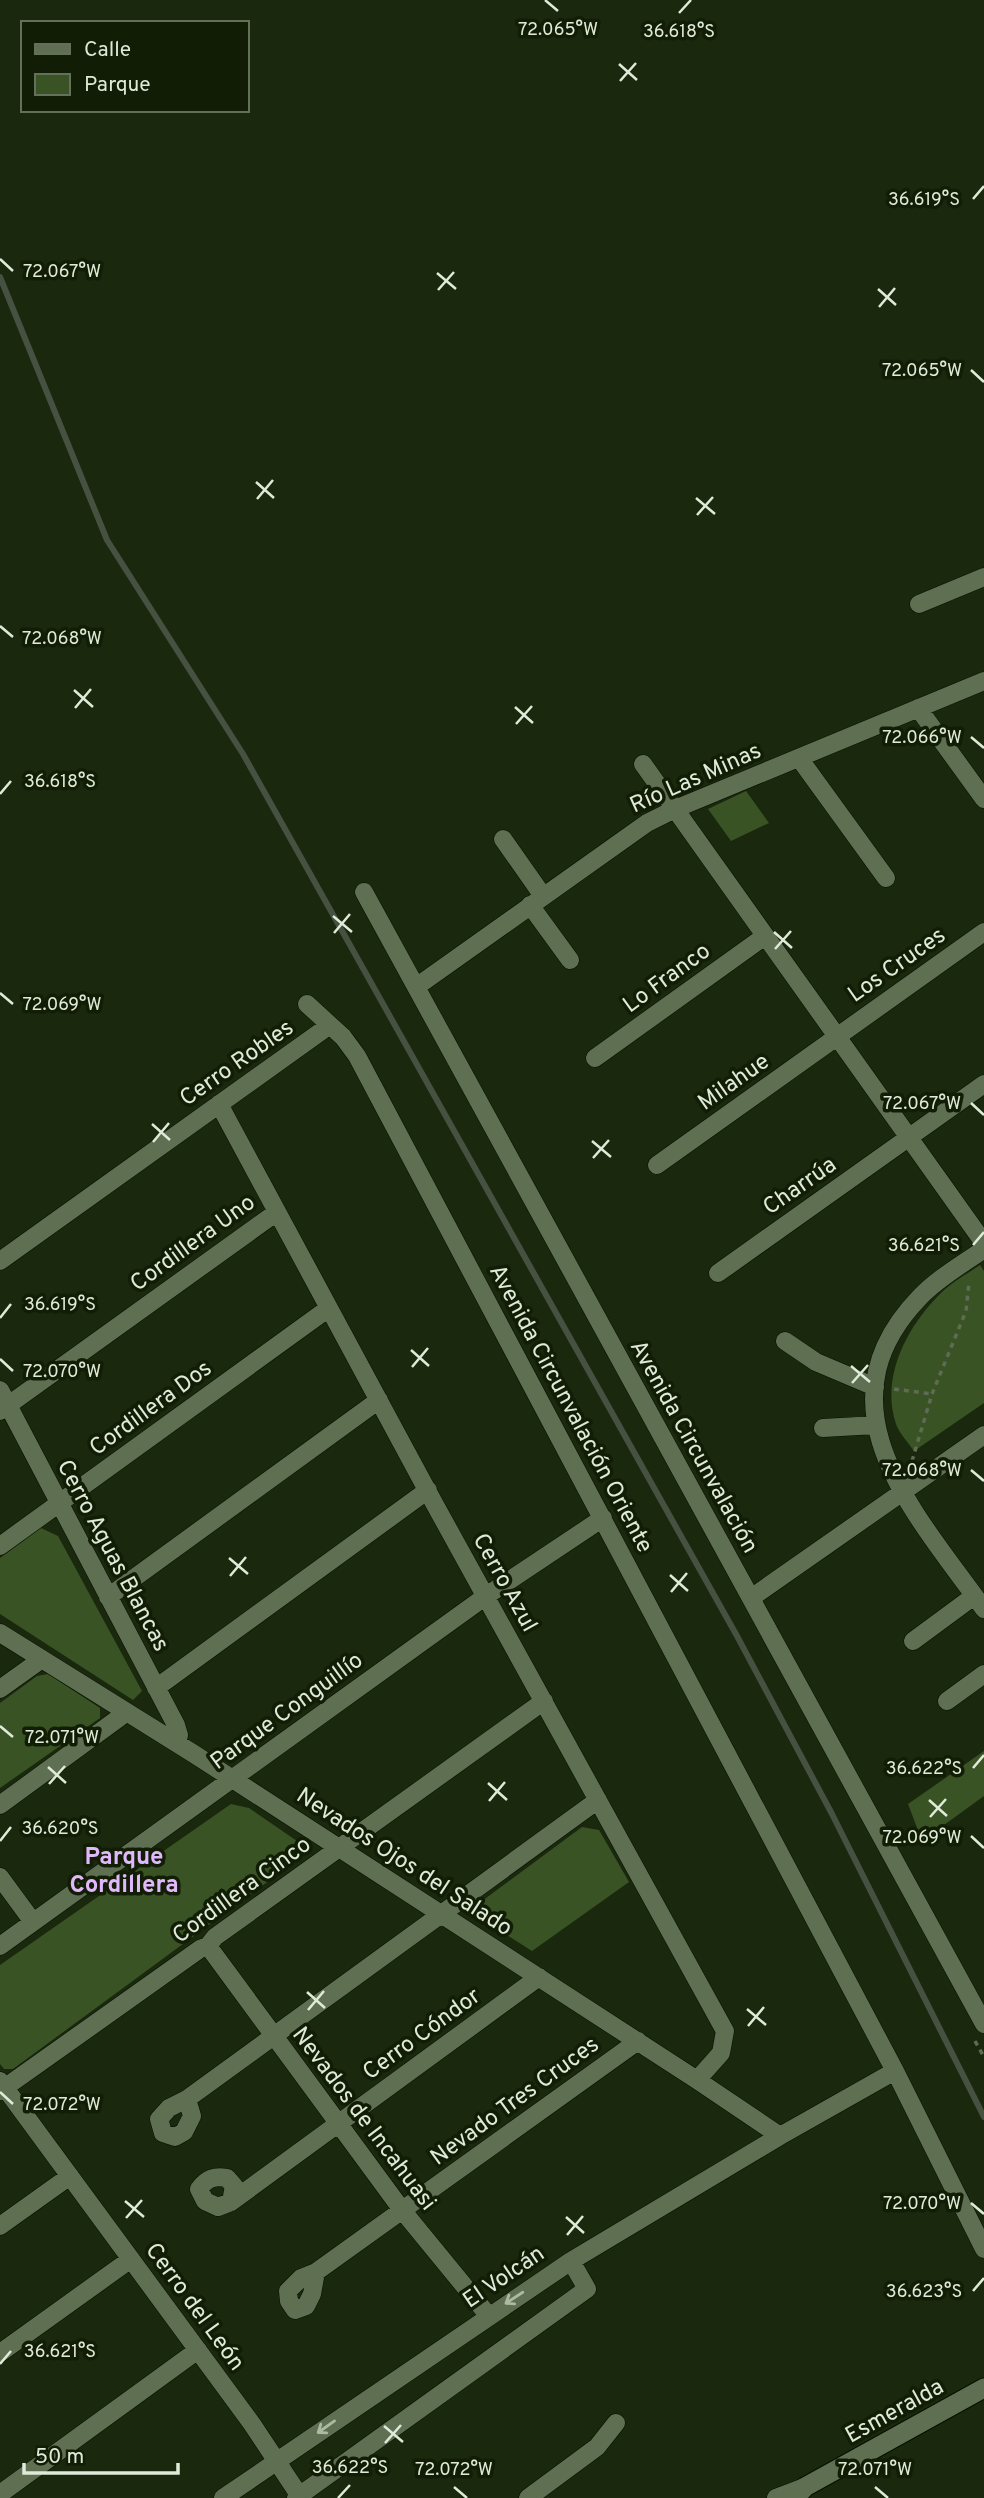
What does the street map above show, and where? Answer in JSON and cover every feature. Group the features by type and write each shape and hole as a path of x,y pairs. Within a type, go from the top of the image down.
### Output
{"street":[{"path":"919,604 984,578"},
{"name":"Río Las Minas","path":"416,987 622,839 675,809 984,681"},
{"path":"918,708 984,799"},
{"path":"799,758 886,878"},
{"path":"643,764 984,1243"},
{"path":"503,839 570,960"},
{"name":"Avenida Circunvalación","path":"364,892 984,2024"},
{"name":"Los Cruces","path":"837,1036 984,932"},
{"name":"Lo Franco","path":"595,1059 765,936"},
{"name":"Avenida Circunvalación Oriente","path":"307,1004 357,1056 895,2071"},
{"name":"Cerro Robles","path":"0,1261 330,1025"},
{"name":"Milahue","path":"657,1165 837,1036"},
{"name":"Charrúa","path":"718,1273 984,1084"},
{"name":"Cerro Azul","path":"219,1104 725,2031 720,2053 697,2080"},
{"name":"Cordillera Uno","path":"3,1402 277,1212"},
{"path":"913,1641 980,1601 902,1494 886,1459 876,1425 875,1387 886,1349 908,1310 938,1282 978,1254"},
{"name":"Cordillera Dos","path":"0,1546 329,1308"},
{"path":"785,1341 816,1362 875,1387"},
{"path":"108,1597 379,1400"},
{"name":"Cerro Aguas Blancas","path":"3,1402 176,1726 179,1735 177,1743"},
{"path":"823,1428 876,1425"},
{"path":"751,1598 984,1435"},
{"path":"156,1688 428,1490"},
{"name":"Parque Conguillío","path":"0,1946 486,1597 603,1518"},
{"name":"Nevados Ojos del Salado","path":"0,1633 177,1743 780,2136"},
{"path":"0,1689 42,1659"},
{"path":"947,1701 984,1674"},
{"name":"Cordillera Cinco","path":"2,2087 208,1946 215,1937 544,1701"},
{"path":"0,1805 127,1712"},
{"path":"187,2099 598,1800"},
{"path":"0,1877 33,1922"},
{"name":"Nevados de Incahuasi","path":"208,1946 402,2210 488,2315"},
{"name":"Cerro Cóndor","path":"231,2202 539,1977"},
{"name":"Nevado Tres Cruces","path":"316,2272 638,2041"},
{"path":"895,2071 984,2249"},
{"name":"El Volcán","path":"223,2498 571,2261 780,2136 895,2071"},
{"name":"Cerro del León","path":"2,2087 198,2350 277,2461 298,2497"},
{"path":"0,2227 70,2176"},
{"path":"0,2353 131,2259"},
{"path":"298,2497 587,2289 571,2261"},
{"path":"0,2494 198,2350"},
{"name":"Esmeralda","path":"800,2493 984,2388"},
{"path":"528,2498 597,2447 616,2423"},
{"path":"776,2498 800,2493"}],"path":[{"path":"902,1494 932,1394 967,1311 978,1254"},
{"path":"875,1387 932,1394"}],"green space":[{"path":"746,791 769,823 731,841 708,809"},
{"path":"980,1265 984,1271 984,1403 914,1451 897,1427 892,1406 892,1388 900,1353 908,1336 929,1306 950,1285"},
{"path":"41,1528 58,1536 142,1691 133,1700 0,1614 0,1558"},
{"path":"48,1674 100,1708 100,1718 0,1788 0,1703 37,1676"},
{"path":"984,1751 984,1796 922,1841 908,1804"},
{"path":"231,1804 249,1808 300,1843 293,1863 13,2069 4,2069 0,2064 0,1965"},
{"path":"582,1827 599,1830 629,1882 532,1951 480,1918 478,1904"}],"waterway":[{"path":"0,277 107,540 243,754 737,1636 832,1814 984,2117"}],"district":[{"name":"Parque Cordillera","path":"124,1870"}]}
